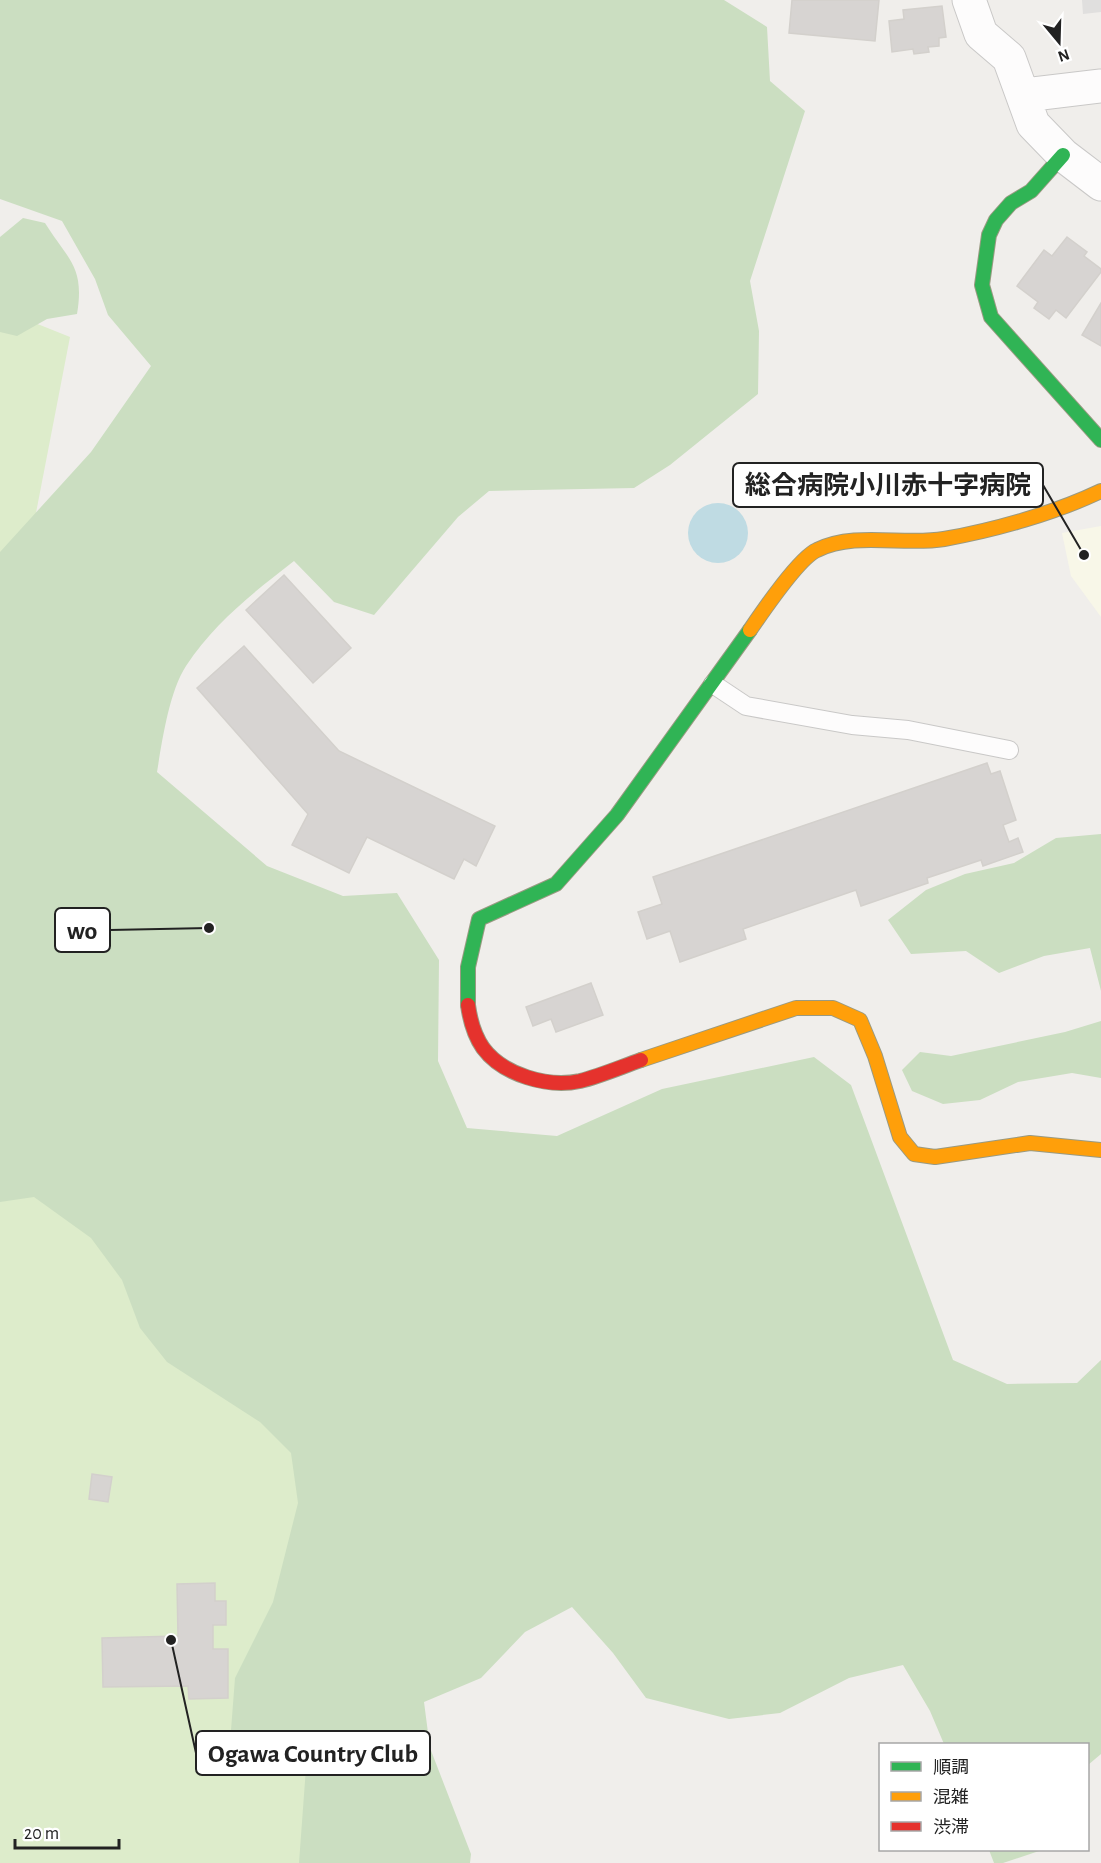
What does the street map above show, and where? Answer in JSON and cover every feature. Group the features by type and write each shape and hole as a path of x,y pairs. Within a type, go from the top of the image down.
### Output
{"street":[{"path":"969,0 981,34 1009,58 1025,95 1034,124 1063,155 1101,184"},
{"path":"1025,95 1101,86"},
{"path":"1063,155 1031,191 1011,203 996,220 989,235 982,285 991,317 1101,440"},
{"path":"1101,491 1065,508 943,539 845,542 816,550 779,589 617,815 556,884 479,919 473,934 466,990 471,1018 483,1048 524,1076 551,1083 579,1081 796,1008 833,1008 860,1020 875,1056 900,1137 914,1154 935,1156 1030,1143 1101,1150"}],"lane":[{"path":"713,684 746,706 852,724 908,730 1009,750"}],"shaded area":[{"path":"1082,0 1101,0 1101,12 1083,14"},
{"path":"1101,526 1101,617 1071,576 1062,533"}],"green space":[{"path":"0,0 724,0 767,27 770,81 805,111 750,281 759,331 758,394 670,465 634,488 489,491 458,517 374,615 334,602 294,561 222,622 186,666 171,703 157,772 267,866 343,896 397,893 439,960 438,1061 467,1128 557,1136 662,1089 814,1057 851,1085 953,1360 1007,1384 1077,1383 1101,1360 1101,1754 1089,1764 1089,1743 944,1743 930,1711 903,1665 849,1678 780,1713 729,1719 646,1698 613,1653 572,1607 525,1632 481,1678 424,1702 430,1748 471,1854 470,1863 299,1863 307,1754 270,1746 231,1730 235,1678 273,1602 298,1503 291,1453 260,1422 167,1362 140,1328 122,1280 91,1238 34,1197 0,1202 0,552 91,452 151,366 108,315 95,279 62,221 0,199"},
{"path":"23,218 45,223 73,264 79,285 79,298 77,314 47,319 17,336 0,332 0,237"},
{"path":"0,309 70,337 0,699"},
{"path":"1101,834 1101,991 1090,948 1044,956 999,973 966,951 911,954 888,920 926,890 965,874 1014,863 1056,838"},
{"path":"1101,1021 1101,1078 1072,1073 1018,1082 980,1100 943,1104 912,1091 902,1070 920,1052 951,1056 1065,1032"},
{"path":"0,1166 366,1416 317,1863 0,1863"},
{"path":"989,1851 1039,1851 1003,1863 994,1863"}],"water":[{"path":"712,503 724,503 735,508 743,516 748,533 746,545 735,558 724,563 712,563 701,558 693,550 688,539 688,527 693,516 701,508"}],"building":[{"path":"792,0 879,0 875,41 789,33"},
{"path":"942,6 946,37 939,38 939,46 928,47 929,52 914,54 913,49 892,52 889,21 904,19 903,10"},
{"path":"1067,237 1087,252 1084,256 1101,269 1101,272 1066,318 1056,310 1049,319 1034,308 1038,302 1017,286 1044,250 1052,256"},
{"path":"1101,303 1101,346 1082,335"},
{"path":"284,575 351,648 313,683 246,610"},
{"path":"244,646 339,751 495,826 476,866 464,859 454,879 367,837 349,873 292,845 308,814 197,688"},
{"path":"987,763 991,774 1000,771 1016,820 1003,825 1009,842 1018,838 1023,852 983,866 981,860 927,878 928,883 861,906 856,890 743,929 746,939 680,962 670,931 647,939 638,912 662,904 653,877"},
{"path":"591,983 603,1015 556,1032 551,1019 533,1026 526,1007"},
{"path":"92,1474 112,1477 108,1502 89,1499"},
{"path":"215,1583 215,1601 226,1601 226,1625 213,1625 213,1649 228,1649 228,1698 189,1699 188,1686 103,1687 102,1638 178,1636 177,1584"}],"traffic: fast":[{"path":"1063,155 1031,191 1011,203 996,220 989,235 982,285 991,317 1101,440"},
{"path":"468,1005 468,967 479,919 556,884 617,815 750,630"}],"traffic: slow":[{"path":"750,630 772,598 801,563 817,550 832,544 863,540 929,541 944,539 1004,526 1101,491"},
{"path":"641,1060 796,1008 833,1008 860,1020 875,1056 900,1137 914,1154 935,1157 1030,1143 1101,1150"}],"traffic: jam":[{"path":"468,1005 473,1027 483,1048 502,1066 527,1077 554,1083 567,1083 603,1074 641,1060"}],"place":[{"name":"総合病院小川赤十字病院","path":"1084,555"},
{"name":"wo","path":"209,928"},
{"name":"Ogawa Country Club","path":"171,1640"}]}
